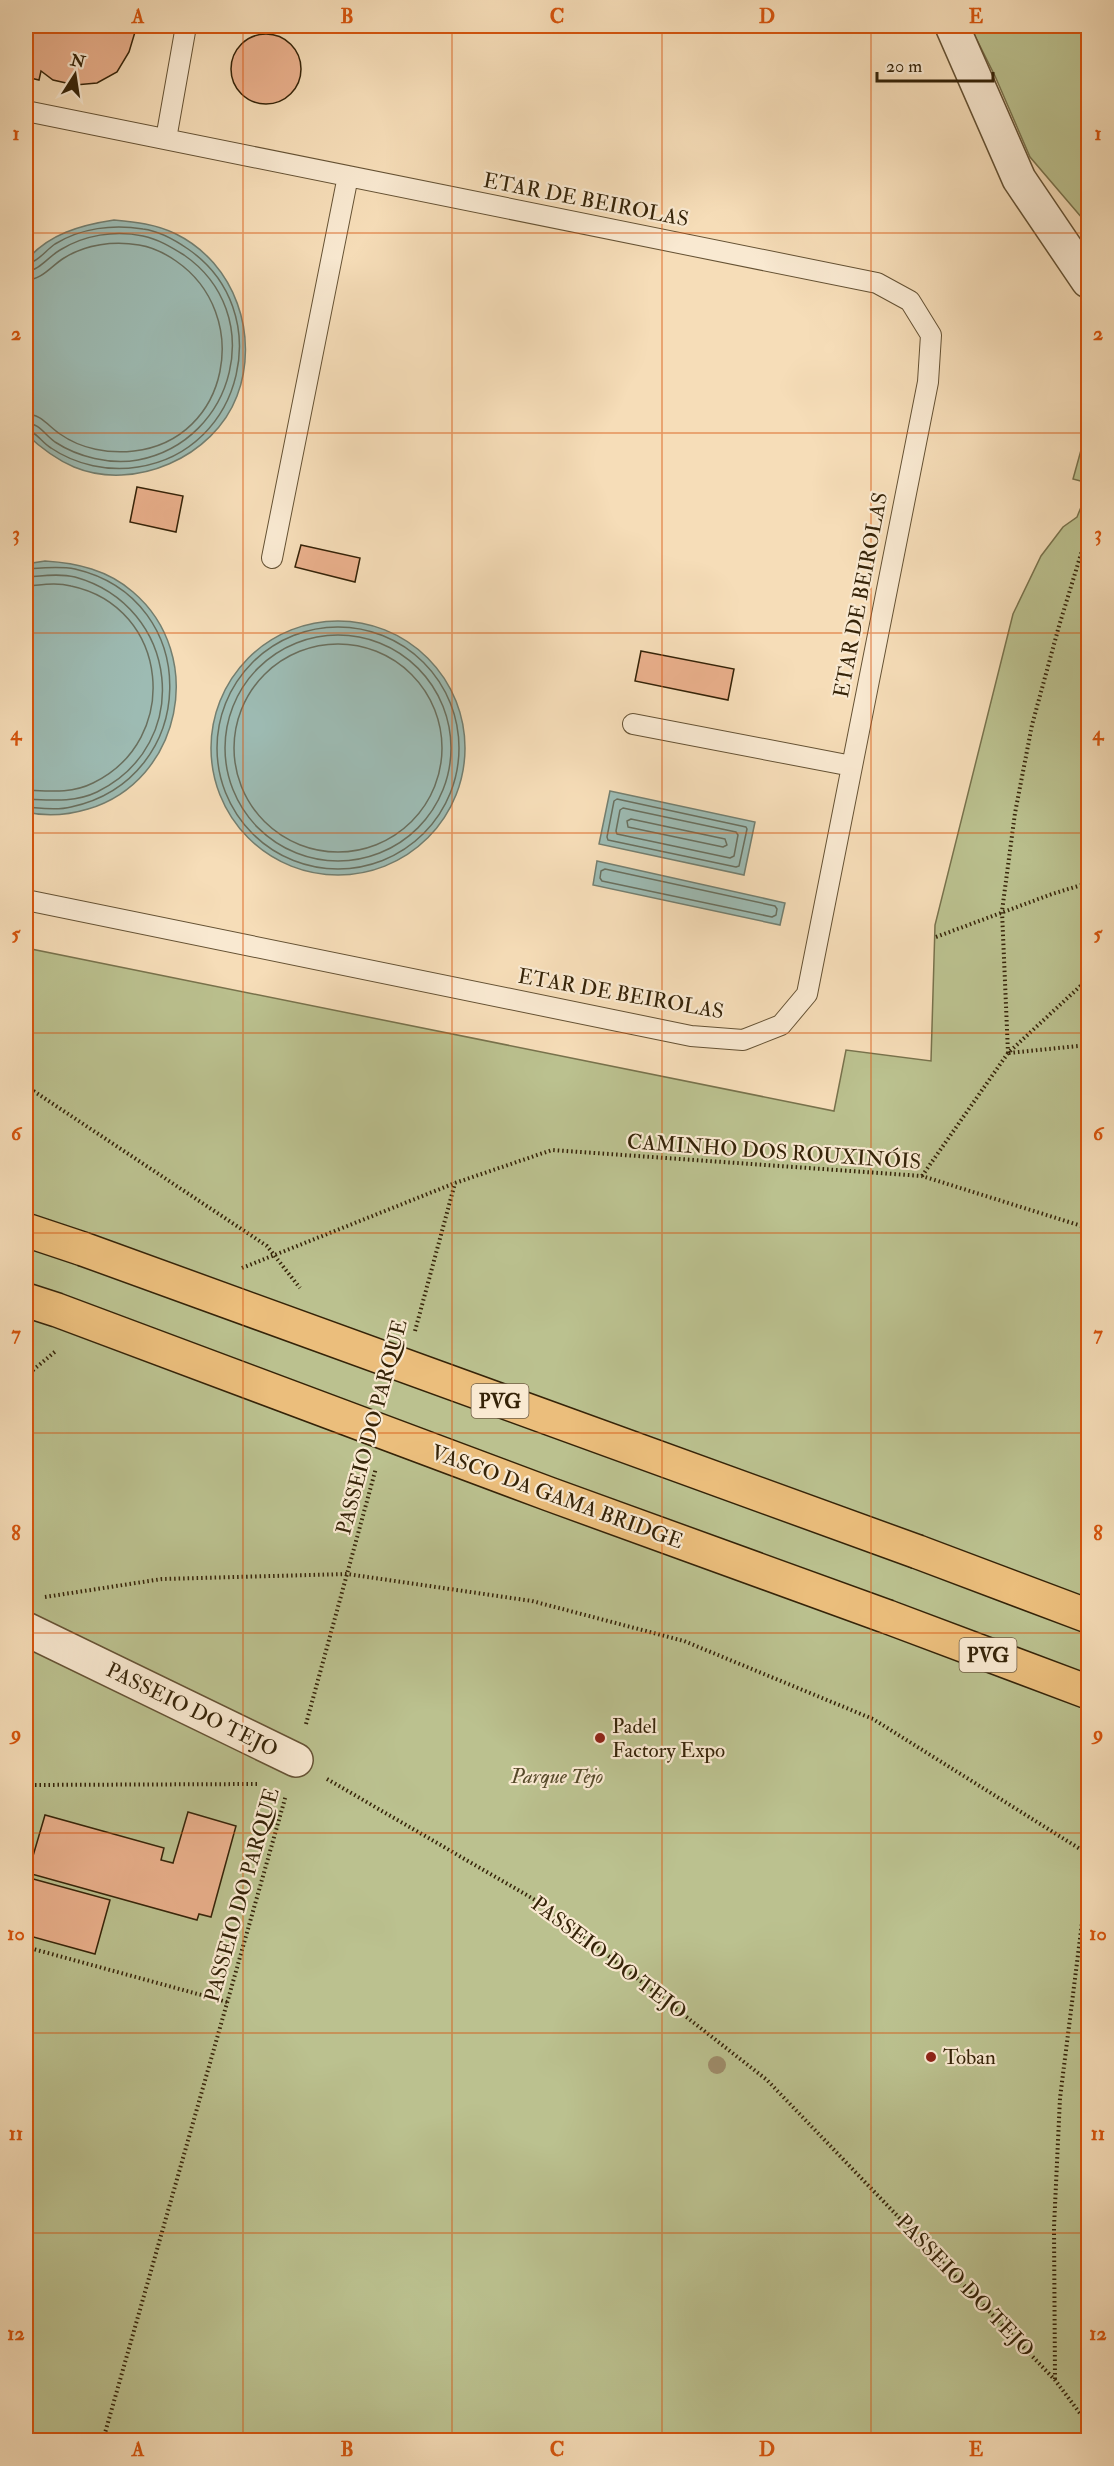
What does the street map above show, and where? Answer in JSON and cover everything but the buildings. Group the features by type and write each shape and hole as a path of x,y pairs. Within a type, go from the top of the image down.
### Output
{"highway":[{"name":"PVG","path":"26,1230 1089,1616"},
{"name":"VASCO DA GAMA BRIDGE","path":"26,1300 1089,1692"}],"street":[{"path":"952,26 1019,179 1089,281"},
{"name":"PASSEIO DO TEJO","path":"26,1629 296,1760"}],"lane":[{"path":"166,139 186,26"},
{"name":"ETAR DE BEIROLAS","path":"26,111 877,283 910,301 931,335 928,382 807,994 781,1025 743,1040 691,1036 26,900"},
{"path":"272,558 348,176"},
{"path":"633,724 852,766"}],"path":[{"path":"1008,1053 1002,911 1015,813 1032,725 1059,626 1089,531"},
{"path":"936,937 1002,911 1089,883"},
{"path":"922,1176 1008,1053 1089,979"},
{"path":"1008,1053 1089,1045"},
{"path":"26,1086 267,1246 302,1291"},
{"name":"CAMINHO DOS ROUXINÓIS","path":"455,1183 552,1150 922,1176 1089,1228"},
{"name":"PASSEIO DO PARQUE","path":"412,1340 455,1183"},
{"name":"PASSEIO DO PARQUE","path":"103,2440 378,1463"},
{"path":"37,1598 162,1579 347,1574 532,1601 684,1641 873,1719 1089,1854"},
{"path":"26,1785 266,1784 296,1760"},
{"name":"PASSEIO DO TEJO","path":"296,1760 542,1905 767,2080 1055,2380 1089,2424"},
{"path":"1055,2380 1054,2228 1060,2098 1089,1875"},
{"path":"26,1947 228,2002"}],"green space":[{"path":"970,26 1088,26 1088,225 1030,157 995,76"},
{"path":"1088,425 1088,483 1073,479"},
{"name":"Parque Tejo","path":"1088,490 1088,2440 26,2440 26,948 834,1111 846,1050 931,1061 935,925 1013,614 1041,556 1063,527 1077,517"}],"water":[{"path":"114,220 145,224 176,234 197,247 214,263 237,303 243,326 245,349 243,373 237,396 226,418 210,436 191,452 169,464 146,472 122,475 97,474 74,467 48,453 26,434 26,261 55,237 77,228"},
{"path":"45,561 92,569 113,578 133,592 156,618 170,649 176,681 174,714 163,745 145,772 120,794 88,809 57,815 26,812 26,564"},
{"path":"338,621 375,626 409,642 428,658 444,677 460,711 465,748 460,785 444,819 428,838 409,854 375,870 338,875 301,870 267,854 248,838 232,819 216,785 211,748 216,711 232,677 248,658 267,642 301,626"},
{"path":"610,791 755,822 744,875 599,844"},
{"path":"597,861 785,903 780,925 593,885"}],"place":[{"name":"Padel Factory Expo","path":"600,1738"},
{"name":"Toban","path":"931,2057"}]}
